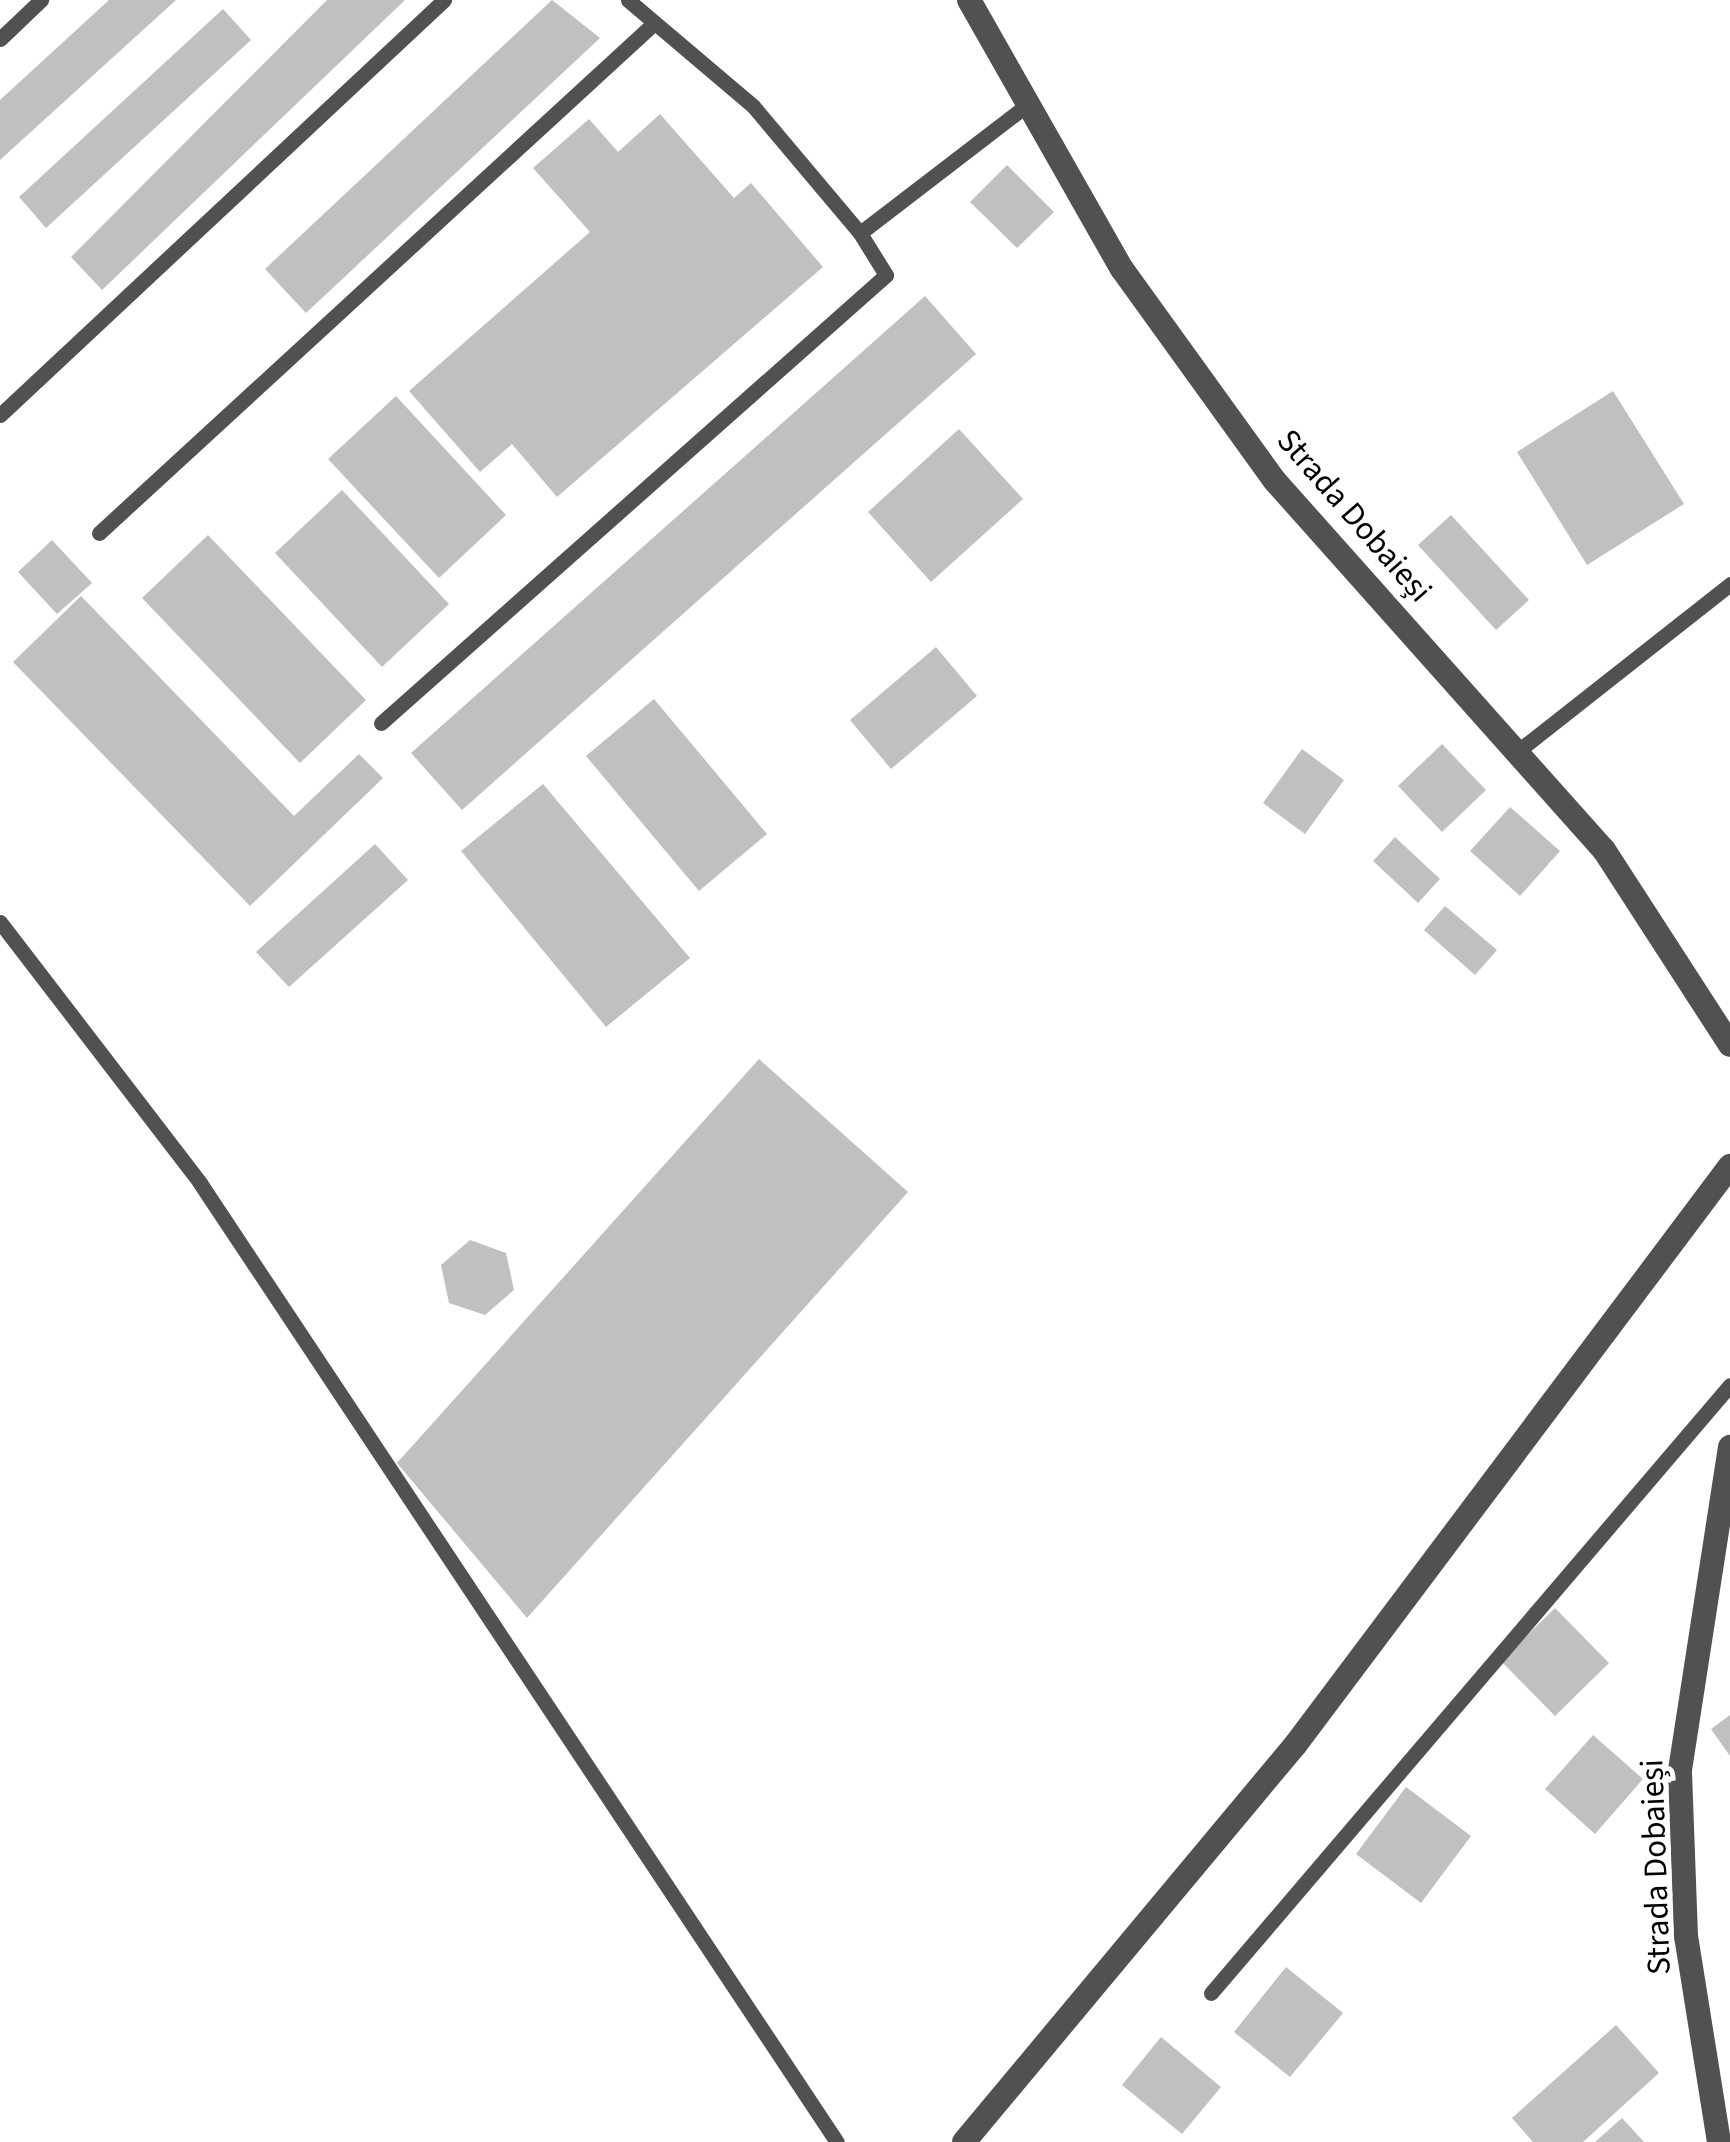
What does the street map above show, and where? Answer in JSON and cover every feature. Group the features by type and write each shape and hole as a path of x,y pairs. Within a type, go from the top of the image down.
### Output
{"street":[{"name":"Strada Dobaieși","path":"969,0 1122,269 1275,482 1518,751 1676,948 1730,1045"},
{"path":"964,2142 1296,1744 1730,1166"},
{"name":"Strada Dobaieși","path":"1719,2142 1686,1936 1680,1770 1730,1448"}],"lane":[{"path":"0,38 41,0"},
{"path":"0,415 444,0"},
{"path":"381,723 886,275 860,233 753,106 651,26 628,0"},
{"path":"100,533 651,26"},
{"path":"860,233 1028,105"},
{"path":"1518,751 1730,584"},
{"path":"0,922 200,1183 708,1963 837,2142"},
{"path":"1210,1993 1730,1385"}],"building":[{"path":"109,0 176,0 0,160 0,100"},
{"path":"327,0 405,0 102,290 71,257"},
{"path":"552,0 600,38 306,313 265,269"},
{"path":"223,9 251,40 46,228 19,197"},
{"path":"660,114 734,198 751,183 823,267 557,497 512,444 480,472 409,391 590,232 533,168 589,119 618,152"},
{"path":"1007,165 1054,212 1017,248 970,202"},
{"path":"925,296 976,354 462,810 411,753"},
{"path":"1613,391 1684,504 1587,565 1517,452"},
{"path":"396,396 506,515 439,578 328,459"},
{"path":"959,429 1023,499 931,582 868,512"},
{"path":"342,490 449,604 382,667 275,553"},
{"path":"1451,515 1529,600 1496,630 1418,545"},
{"path":"208,535 366,700 300,763 142,598"},
{"path":"52,540 92,583 57,614 18,572"},
{"path":"81,596 294,816 359,754 383,778 250,906 13,662"},
{"path":"936,647 977,696 891,769 850,720"},
{"path":"654,699 767,834 699,891 586,756"},
{"path":"1442,744 1486,790 1442,832 1398,786"},
{"path":"1302,749 1344,780 1305,834 1263,803"},
{"path":"543,784 690,958 606,1027 461,851"},
{"path":"1510,807 1560,851 1520,896 1470,851"},
{"path":"1395,837 1440,879 1418,903 1373,861"},
{"path":"375,844 408,880 289,987 256,952"},
{"path":"1445,906 1497,950 1475,975 1424,930"},
{"path":"759,1059 908,1192 527,1618 397,1463"},
{"path":"470,1240 506,1253 514,1290 485,1315 449,1303 441,1265"},
{"path":"1555,1608 1609,1663 1555,1716 1501,1661"},
{"path":"1730,1715 1730,1756 1711,1729"},
{"path":"1593,1735 1643,1779 1595,1834 1545,1789"},
{"path":"1406,1787 1471,1836 1421,1903 1356,1854"},
{"path":"1286,1967 1343,2013 1290,2077 1234,2032"},
{"path":"1616,2025 1659,2073 1583,2142 1533,2142 1512,2118"},
{"path":"1161,2037 1221,2087 1182,2134 1122,2085"},
{"path":"1622,2118 1644,2142 1595,2142"}]}
